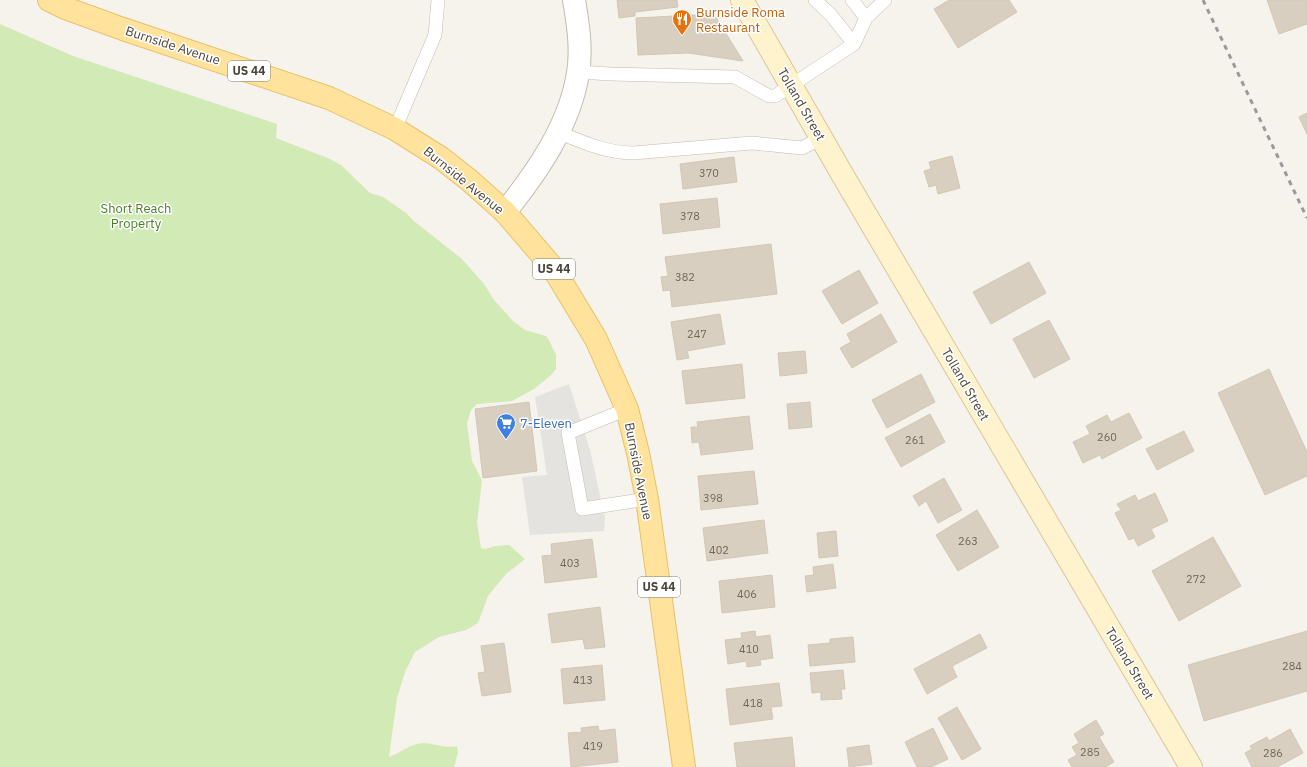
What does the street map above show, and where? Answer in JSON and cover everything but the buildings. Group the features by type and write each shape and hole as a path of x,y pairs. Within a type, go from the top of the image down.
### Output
{"main road":[{"name":"Burnside Avenue","path":"49,0 65,8 123,29 329,98 395,129 441,158 505,212 553,268 596,339 627,409 647,499 684,767"},
{"name":"Tolland Street","path":"742,0 821,138 1191,767"}],"street":[{"path":"505,212 534,174 558,132 573,100 579,72 579,35 574,0"}],"lane":[{"path":"395,129 435,34 438,0"},
{"path":"815,0 831,15 854,44"},
{"path":"852,0 866,18"},
{"path":"579,72 735,77 769,96 775,96 854,44 866,18 885,0"},
{"path":"558,132 582,143 623,153 752,143 802,148 821,138"},
{"path":"627,409 568,432 582,509 647,499"}],"green space":[{"name":"Short Reach Property","path":"0,24 73,56 277,124 276,138 330,159 341,165 370,193 383,197 406,213 415,222 462,259 484,284 494,300 514,322 525,330 546,336 549,340 556,355 556,369 551,375 534,389 512,401 477,404 471,410 467,424 472,461 482,480 477,523 481,548 485,549 509,545 525,559 506,574 488,596 478,623 466,630 439,637 415,652 405,672 397,698 389,757 409,747 423,743 448,747 457,746 458,753 454,767 0,767"}],"shaded area":[{"path":"569,384 590,450 605,518 604,531 530,535 522,477 547,475 535,397"}],"railway":[{"path":"1203,0 1307,218"}],"place":[{"name":"Burnside Roma Restaurant","path":"682,36"},
{"name":"7-Eleven","path":"506,440"}]}
